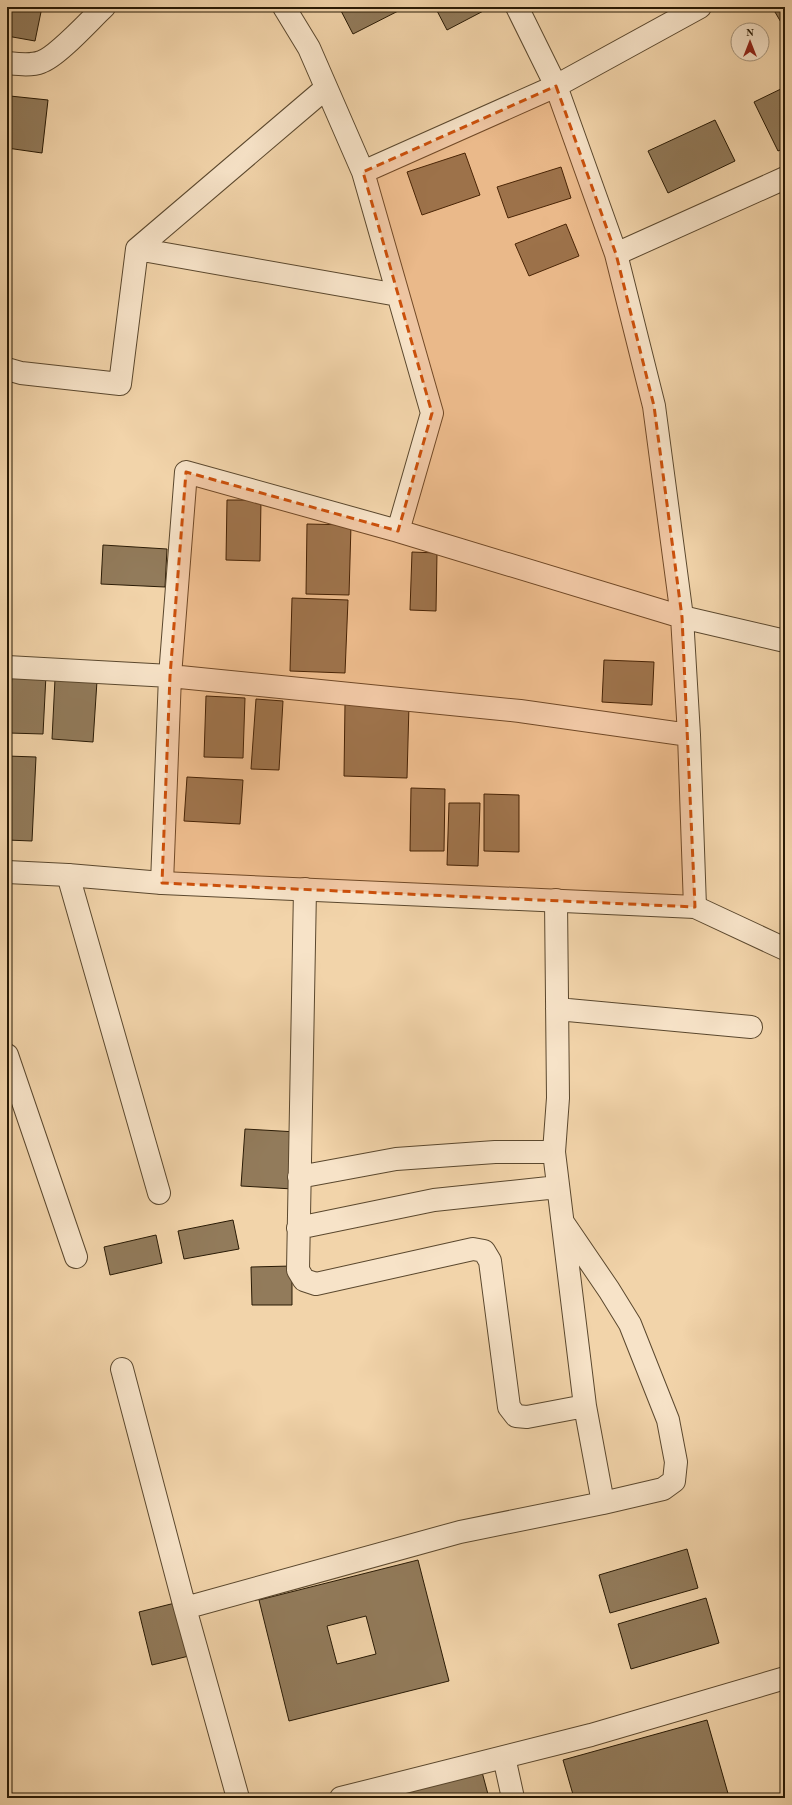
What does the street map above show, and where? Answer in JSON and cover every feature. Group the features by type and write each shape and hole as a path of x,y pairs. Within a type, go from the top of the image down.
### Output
{"street":[{"path":"7,62 21,64 41,63 56,52 104,7"},
{"path":"284,7 309,48 363,172 432,413 398,531"},
{"path":"517,7 556,86 616,254 654,406 682,617 689,735 695,907"},
{"path":"363,172 556,86 700,7"},
{"path":"7,369 21,374 120,384 137,249 326,88"},
{"path":"616,254 785,178"},
{"path":"137,249 398,295"},
{"path":"162,883 170,676 186,472 398,531 682,617 785,641"},
{"path":"7,667 170,676 520,711 689,735"},
{"path":"7,872 68,875 162,883 695,907 785,949"},
{"path":"68,875 159,1193"},
{"path":"305,890 298,1270 304,1280 316,1284 474,1249 484,1251 490,1261 510,1407 516,1416 527,1417 585,1406"},
{"path":"556,900 558,1098 554,1152 585,1406 602,1504"},
{"path":"557,1009 751,1027"},
{"path":"7,1055 76,1257"},
{"path":"299,1177 396,1159 495,1152 554,1152"},
{"path":"298,1228 434,1200 558,1187"},
{"path":"185,1608 460,1532 602,1504 663,1489 674,1481 676,1462 668,1420 630,1324 609,1290 562,1221"},
{"path":"122,1369 185,1608 238,1798"},
{"path":"342,1798 591,1735 785,1678"},
{"path":"504,1757 513,1798"}],"highlighted area":[{"path":"556,86 616,254 654,406 682,617 695,907 162,883 170,676 186,472 398,531 432,413 363,172"}],"building":[{"path":"7,7 42,7 35,41 7,36"},
{"path":"339,7 406,7 353,34"},
{"path":"435,7 491,7 447,30"},
{"path":"772,7 785,7 785,29"},
{"path":"785,87 785,148 778,151 754,102"},
{"path":"10,96 48,100 42,153 7,148 7,120"},
{"path":"715,120 735,161 668,193 648,151"},
{"path":"465,153 480,195 422,215 407,172"},
{"path":"561,167 571,198 508,218 497,187"},
{"path":"566,224 579,256 529,276 515,244"},
{"path":"227,500 261,500 260,561 226,560"},
{"path":"307,524 351,525 349,595 306,594"},
{"path":"103,545 167,549 165,587 101,584"},
{"path":"412,552 437,553 436,611 410,610"},
{"path":"292,598 348,600 345,673 290,671"},
{"path":"604,660 654,662 652,705 602,702"},
{"path":"12,673 46,675 43,734 9,733"},
{"path":"55,679 97,681 93,742 52,739"},
{"path":"206,696 245,698 243,758 204,757"},
{"path":"256,699 283,701 279,770 251,769"},
{"path":"345,703 409,705 407,778 344,776"},
{"path":"7,756 36,757 32,841 7,840"},
{"path":"187,777 243,780 240,824 184,821"},
{"path":"411,788 445,789 444,851 410,851"},
{"path":"484,794 519,795 519,852 484,851"},
{"path":"449,803 480,803 478,866 447,865"},
{"path":"245,1129 297,1132 293,1189 241,1186"},
{"path":"233,1220 239,1249 184,1259 178,1231"},
{"path":"156,1235 162,1263 110,1275 104,1247"},
{"path":"292,1266 292,1305 252,1305 251,1267"},
{"path":"687,1549 698,1588 610,1613 599,1575"},
{"path":"418,1560 449,1681 289,1721 259,1600","holes":["366,1616 376,1654 337,1664 327,1626"]},
{"path":"706,1598 719,1643 631,1669 618,1624"},
{"path":"179,1602 193,1655 152,1665 139,1612"},
{"path":"707,1720 729,1797 574,1798 563,1760"},
{"path":"482,1772 489,1798 380,1798"}]}
